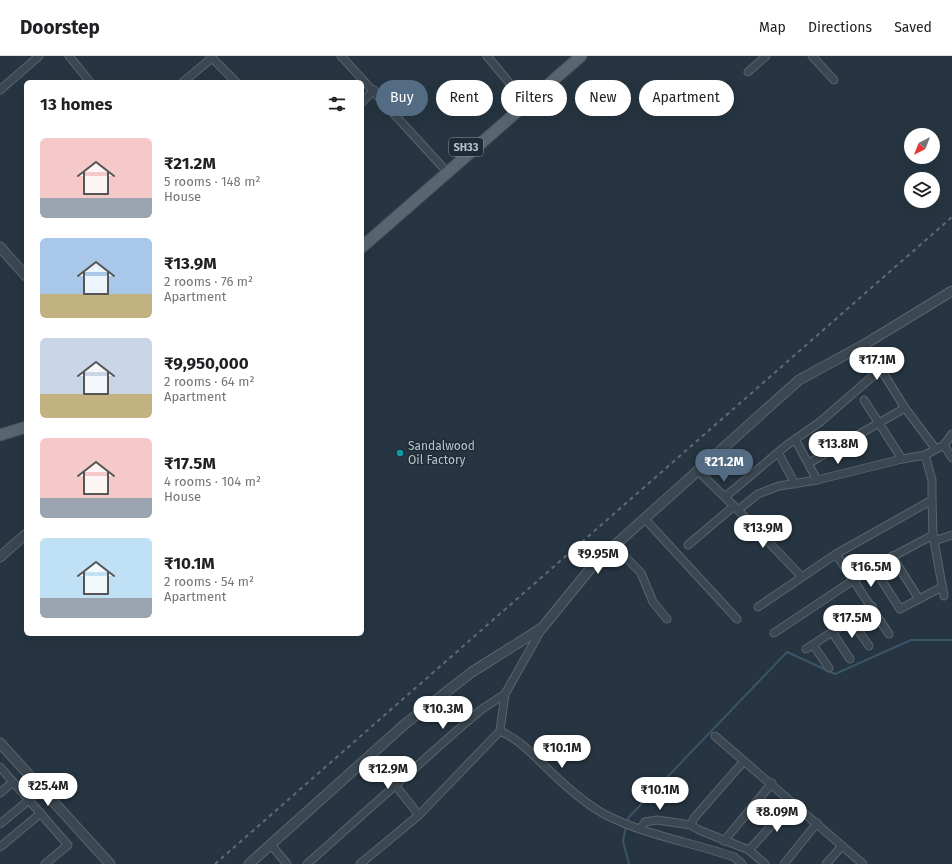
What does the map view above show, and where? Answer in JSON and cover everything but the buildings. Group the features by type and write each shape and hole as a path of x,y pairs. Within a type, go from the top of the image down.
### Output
{"main road":[{"name":"SH33","path":"546,80 570,56"},
{"path":"551,80 581,56"},
{"name":"SH33","path":"364,237 446,170 508,116"},
{"path":"364,245 446,170"},
{"path":"0,435 24,428"},
{"path":"0,442 24,435"}],"street":[{"path":"0,90 39,56"},
{"path":"69,56 88,80"},
{"path":"341,56 374,90 446,170"},
{"path":"487,56 507,80"},
{"path":"748,72 766,56"},
{"path":"812,56 834,80"},
{"path":"185,80 211,57 234,80"},
{"path":"364,100 374,90"},
{"path":"0,247 24,274"},
{"path":"307,864 471,719 504,694 542,628 590,568 697,470 799,380 865,344 952,291"},
{"path":"865,344 904,408 935,448"},
{"path":"725,497 796,439 820,422 881,369"},
{"path":"864,400 902,459"},
{"path":"809,463 904,408"},
{"path":"688,545 736,508 769,489 817,480 902,459 925,455 935,448 944,445 952,434"},
{"path":"796,439 817,480"},
{"path":"944,445 952,458"},
{"path":"779,454 795,484"},
{"path":"925,455 932,480 933,538 944,596"},
{"path":"697,470 736,508 801,576"},
{"path":"758,607 801,576 836,554 932,500"},
{"path":"644,518 737,619"},
{"path":"774,633 892,556 933,538 952,535"},
{"path":"0,557 24,536"},
{"path":"614,545 641,573 653,602 667,619"},
{"path":"836,554 872,606 889,634"},
{"path":"892,556 919,599"},
{"path":"873,567 900,609 942,587"},
{"path":"806,649 872,606"},
{"path":"851,620 869,646"},
{"path":"249,864 405,724 472,672 542,628"},
{"path":"832,632 850,659"},
{"path":"813,645 829,668"},
{"path":"360,864 419,814 500,731 504,694"},
{"path":"500,731 509,735 523,746 577,795 604,814 638,828 727,854 734,857 742,864"},
{"path":"715,736 863,864"},
{"path":"0,743 110,864"},
{"path":"371,755 419,814"},
{"path":"691,825 694,818 744,761"},
{"path":"0,767 68,845 45,864"},
{"path":"0,793 13,782"},
{"path":"724,841 772,784"},
{"path":"0,824 29,800"},
{"path":"749,850 792,803"},
{"path":"0,847 41,813"},
{"path":"638,828 645,822 656,820 691,825 724,841 749,850 765,864"},
{"path":"784,864 817,824"},
{"path":"271,845 287,864"},
{"path":"826,864 842,846"}],"waterway":[{"path":"627,822 629,817 787,652 835,674 911,640 952,640"},
{"path":"626,826 623,841 629,864"}],"railway":[{"path":"215,864 952,217"}],"place":[{"name":"Sandalwood Oil Factory","path":"400,453"}]}
